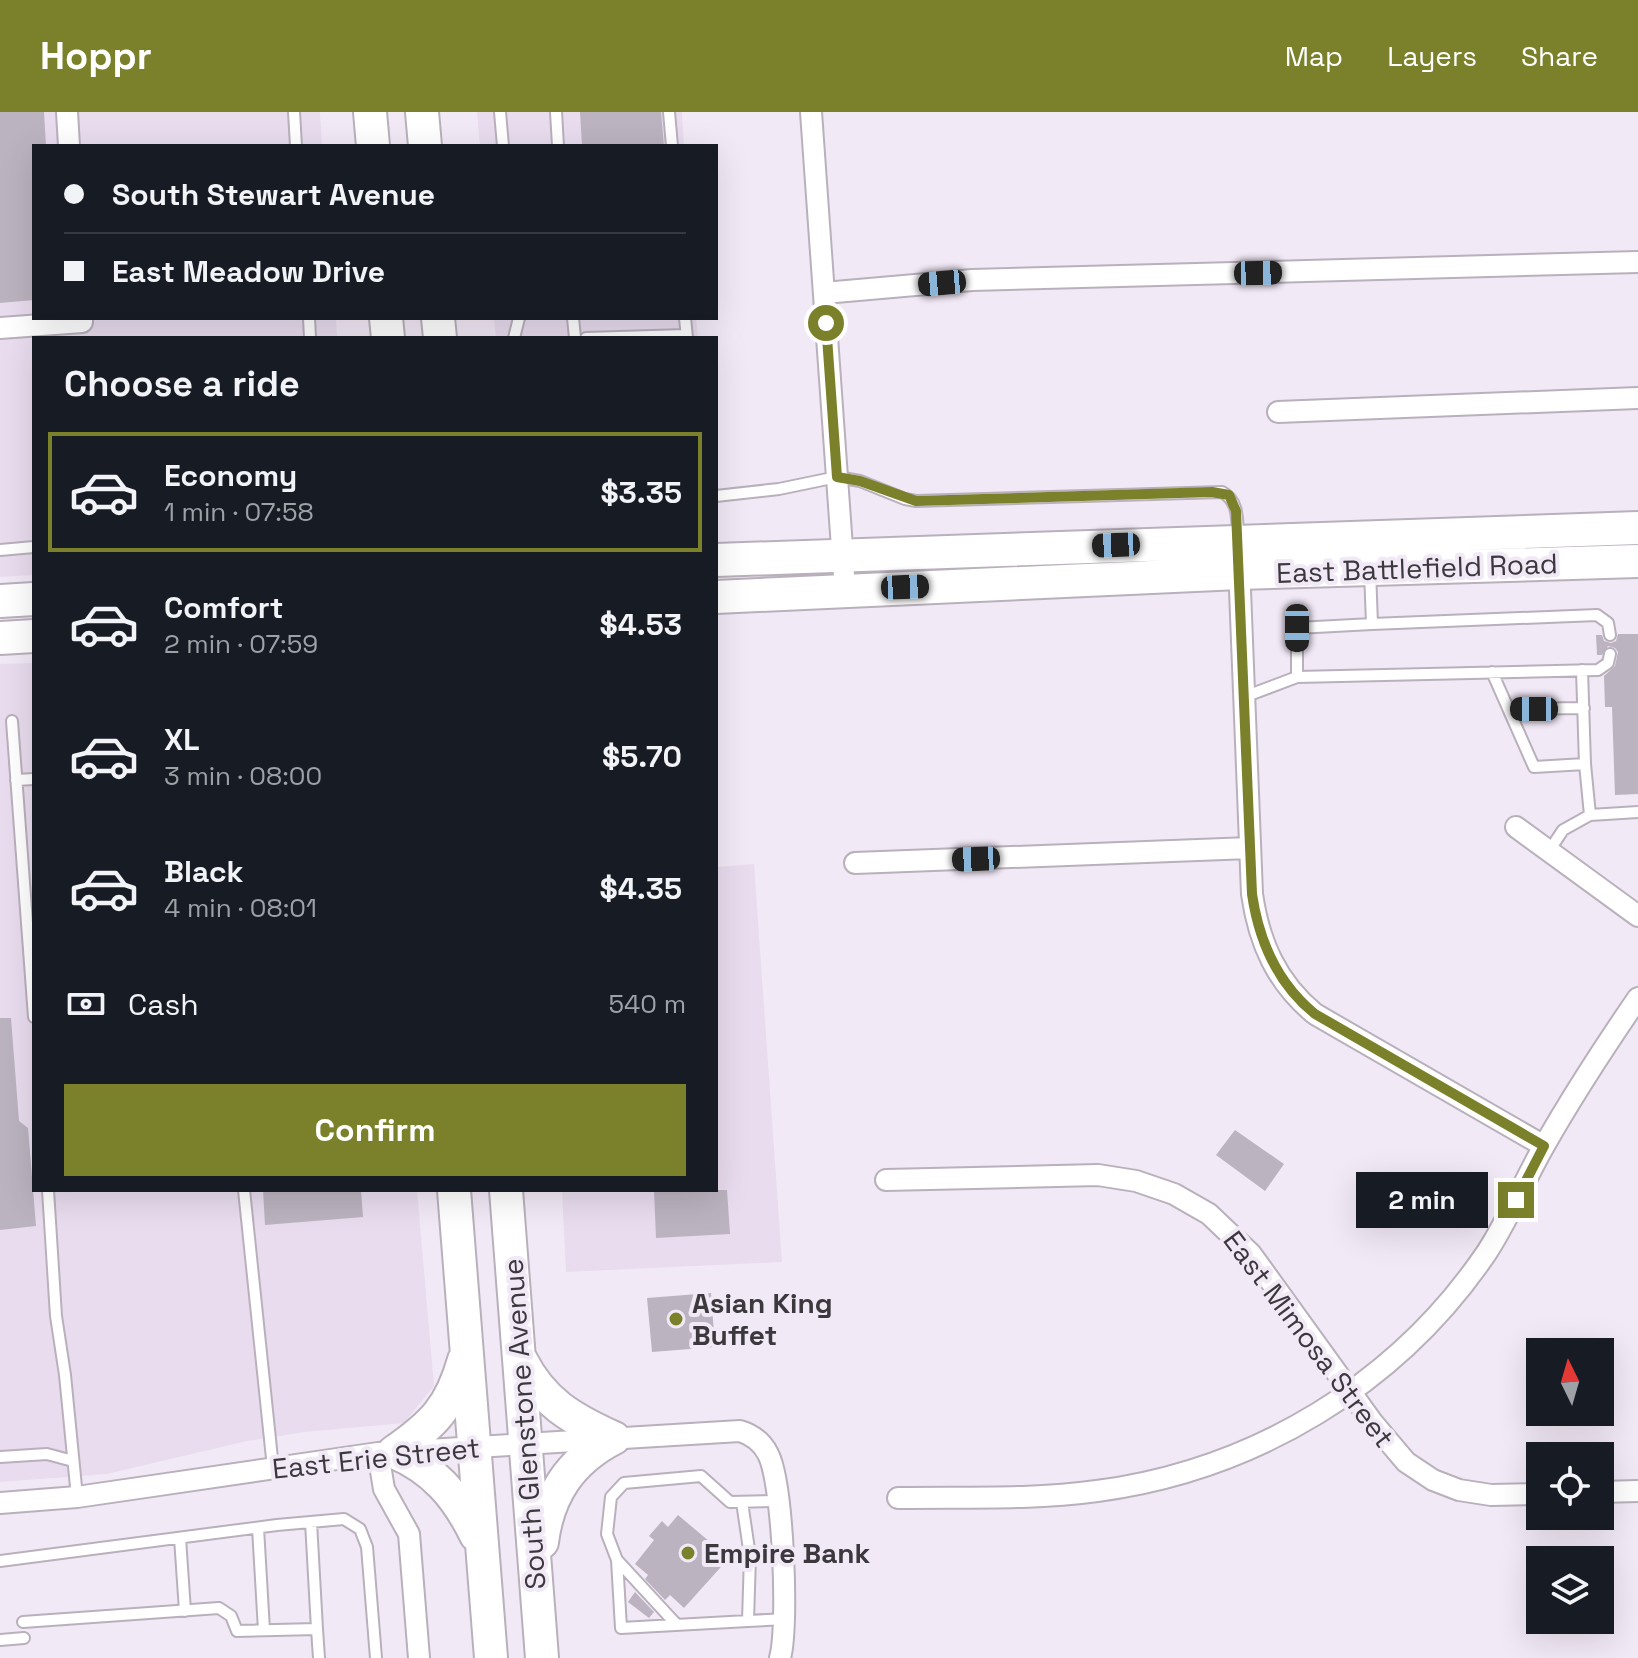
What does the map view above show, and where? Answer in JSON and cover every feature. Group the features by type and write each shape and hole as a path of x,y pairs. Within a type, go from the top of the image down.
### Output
{"main road":[{"path":"370,112 373,144"},
{"path":"422,112 425,144"},
{"name":"East Battlefield Road","path":"718,560 1638,528"},
{"name":"East Battlefield Road","path":"718,597 1239,573 1638,561"},
{"path":"0,601 32,599"},
{"path":"0,638 32,636"},
{"name":"South Glenstone Avenue","path":"454,1192 491,1658"},
{"name":"South Glenstone Avenue","path":"506,1192 542,1658"},
{"path":"386,1452 422,1433 444,1409 453,1393 467,1349"},
{"path":"519,1356 540,1392 556,1406 586,1426 614,1438"},
{"path":"537,1592 544,1524 557,1490 581,1458 614,1438"},
{"path":"386,1452 415,1461 442,1482 463,1510 482,1549"}],"street":[{"path":"67,112 69,144"},
{"path":"811,112 845,590"},
{"path":"824,293 972,280 1638,262"},
{"path":"0,328 82,326"},
{"path":"1278,412 1638,398"},
{"path":"1238,541 1252,894 1261,938 1275,968 1303,1004 1327,1022 1544,1146"},
{"path":"1516,827 1638,916"},
{"path":"855,863 1250,848"},
{"path":"898,1498 1064,1494 1142,1483 1197,1469 1261,1444 1352,1393 1400,1353 1465,1282 1503,1227 1544,1146 1638,998"},
{"name":"East Mimosa Street","path":"886,1180 1098,1175 1136,1181 1174,1194 1209,1214 1238,1240 1394,1451 1433,1480 1476,1494 1526,1494"},
{"name":"East Erie Street","path":"0,1503 77,1497 386,1452 734,1431 753,1436 763,1446 776,1474 778,1501"},
{"path":"386,1452 384,1489 409,1534 418,1658"},
{"path":"1614,1492 1638,1491"},
{"path":"778,1501 785,1619 780,1658"}],"lane":[{"path":"294,112 296,144"},
{"path":"500,112 503,144"},
{"path":"556,112 558,144"},
{"path":"669,112 672,144"},
{"path":"718,496 779,489 837,477 860,481 916,501 1222,492 1233,501 1238,541"},
{"path":"0,550 32,547"},
{"path":"1370,569 1372,624"},
{"path":"1297,677 1297,628 1597,615 1608,623 1610,635"},
{"path":"1244,697 1297,677 1598,670 1608,663 1610,654"},
{"path":"1582,670 1590,815"},
{"path":"1492,672 1534,767 1585,764"},
{"path":"1509,709 1584,708"},
{"path":"12,721 32,991"},
{"path":"16,780 32,779"},
{"path":"1549,851 1563,830 1590,815 1638,812"},
{"path":"48,1192 56,1316 77,1497"},
{"path":"244,1192 273,1468"},
{"path":"0,1457 47,1454 73,1461"},
{"path":"778,1501 730,1502 701,1476 624,1483 611,1497 607,1534 617,1560 621,1628 785,1619"},
{"path":"742,1502 750,1556 748,1621"},
{"path":"0,1561 344,1519 360,1529 367,1547 376,1658"},
{"path":"311,1522 319,1658"},
{"path":"258,1528 264,1630"},
{"path":"180,1538 185,1611"},
{"path":"617,1560 677,1625"},
{"path":"23,1622 219,1608 231,1616 237,1631 317,1629"},
{"path":"0,1640 24,1638"}],"shaded area":[{"path":"0,112 320,112 322,144 32,144 32,320 336,320 337,336 32,336 32,575 0,577"},
{"path":"477,112 682,112 684,144 480,144"},
{"path":"494,320 696,320 698,336 496,336"},
{"path":"32,663 32,1192 417,1192 434,1386 404,1423 247,1441 107,1474 0,1482 0,664"},
{"path":"754,864 782,1262 566,1272 562,1192 718,1192 718,867"}],"building":[{"path":"0,112 44,112 46,144 32,144 32,300 0,303"},
{"path":"580,112 661,112 664,144 582,144"},
{"path":"1618,634 1638,634 1638,794 1615,795 1612,707 1605,707 1604,676 1615,666 1618,652 1608,646 1602,655 1597,655 1596,635 1602,635 1604,641 1611,643 1616,641"},
{"path":"0,1018 11,1018 19,1121 28,1128 36,1226 0,1230"},
{"path":"1235,1130 1284,1164 1265,1191 1216,1155"},
{"path":"727,1190 730,1234 656,1238 654,1192"},
{"path":"263,1192 361,1192 363,1217 265,1225"},
{"path":"711,1293 715,1347 652,1352 647,1298"},
{"path":"678,1515 729,1558 684,1608 670,1595 665,1600 645,1579 648,1575 635,1564 654,1540 649,1536 662,1521 668,1527"},
{"path":"635,1592 654,1612 649,1618 628,1602"}],"place":[{"name":"Asian King Buffet","path":"676,1319"},
{"name":"Empire Bank","path":"688,1553"}],"route":[{"path":"826,323 837,477 860,481 916,501 1212,492 1229,495 1236,511 1252,894 1256,922 1267,953 1293,993 1315,1014 1544,1146 1516,1200"}]}
